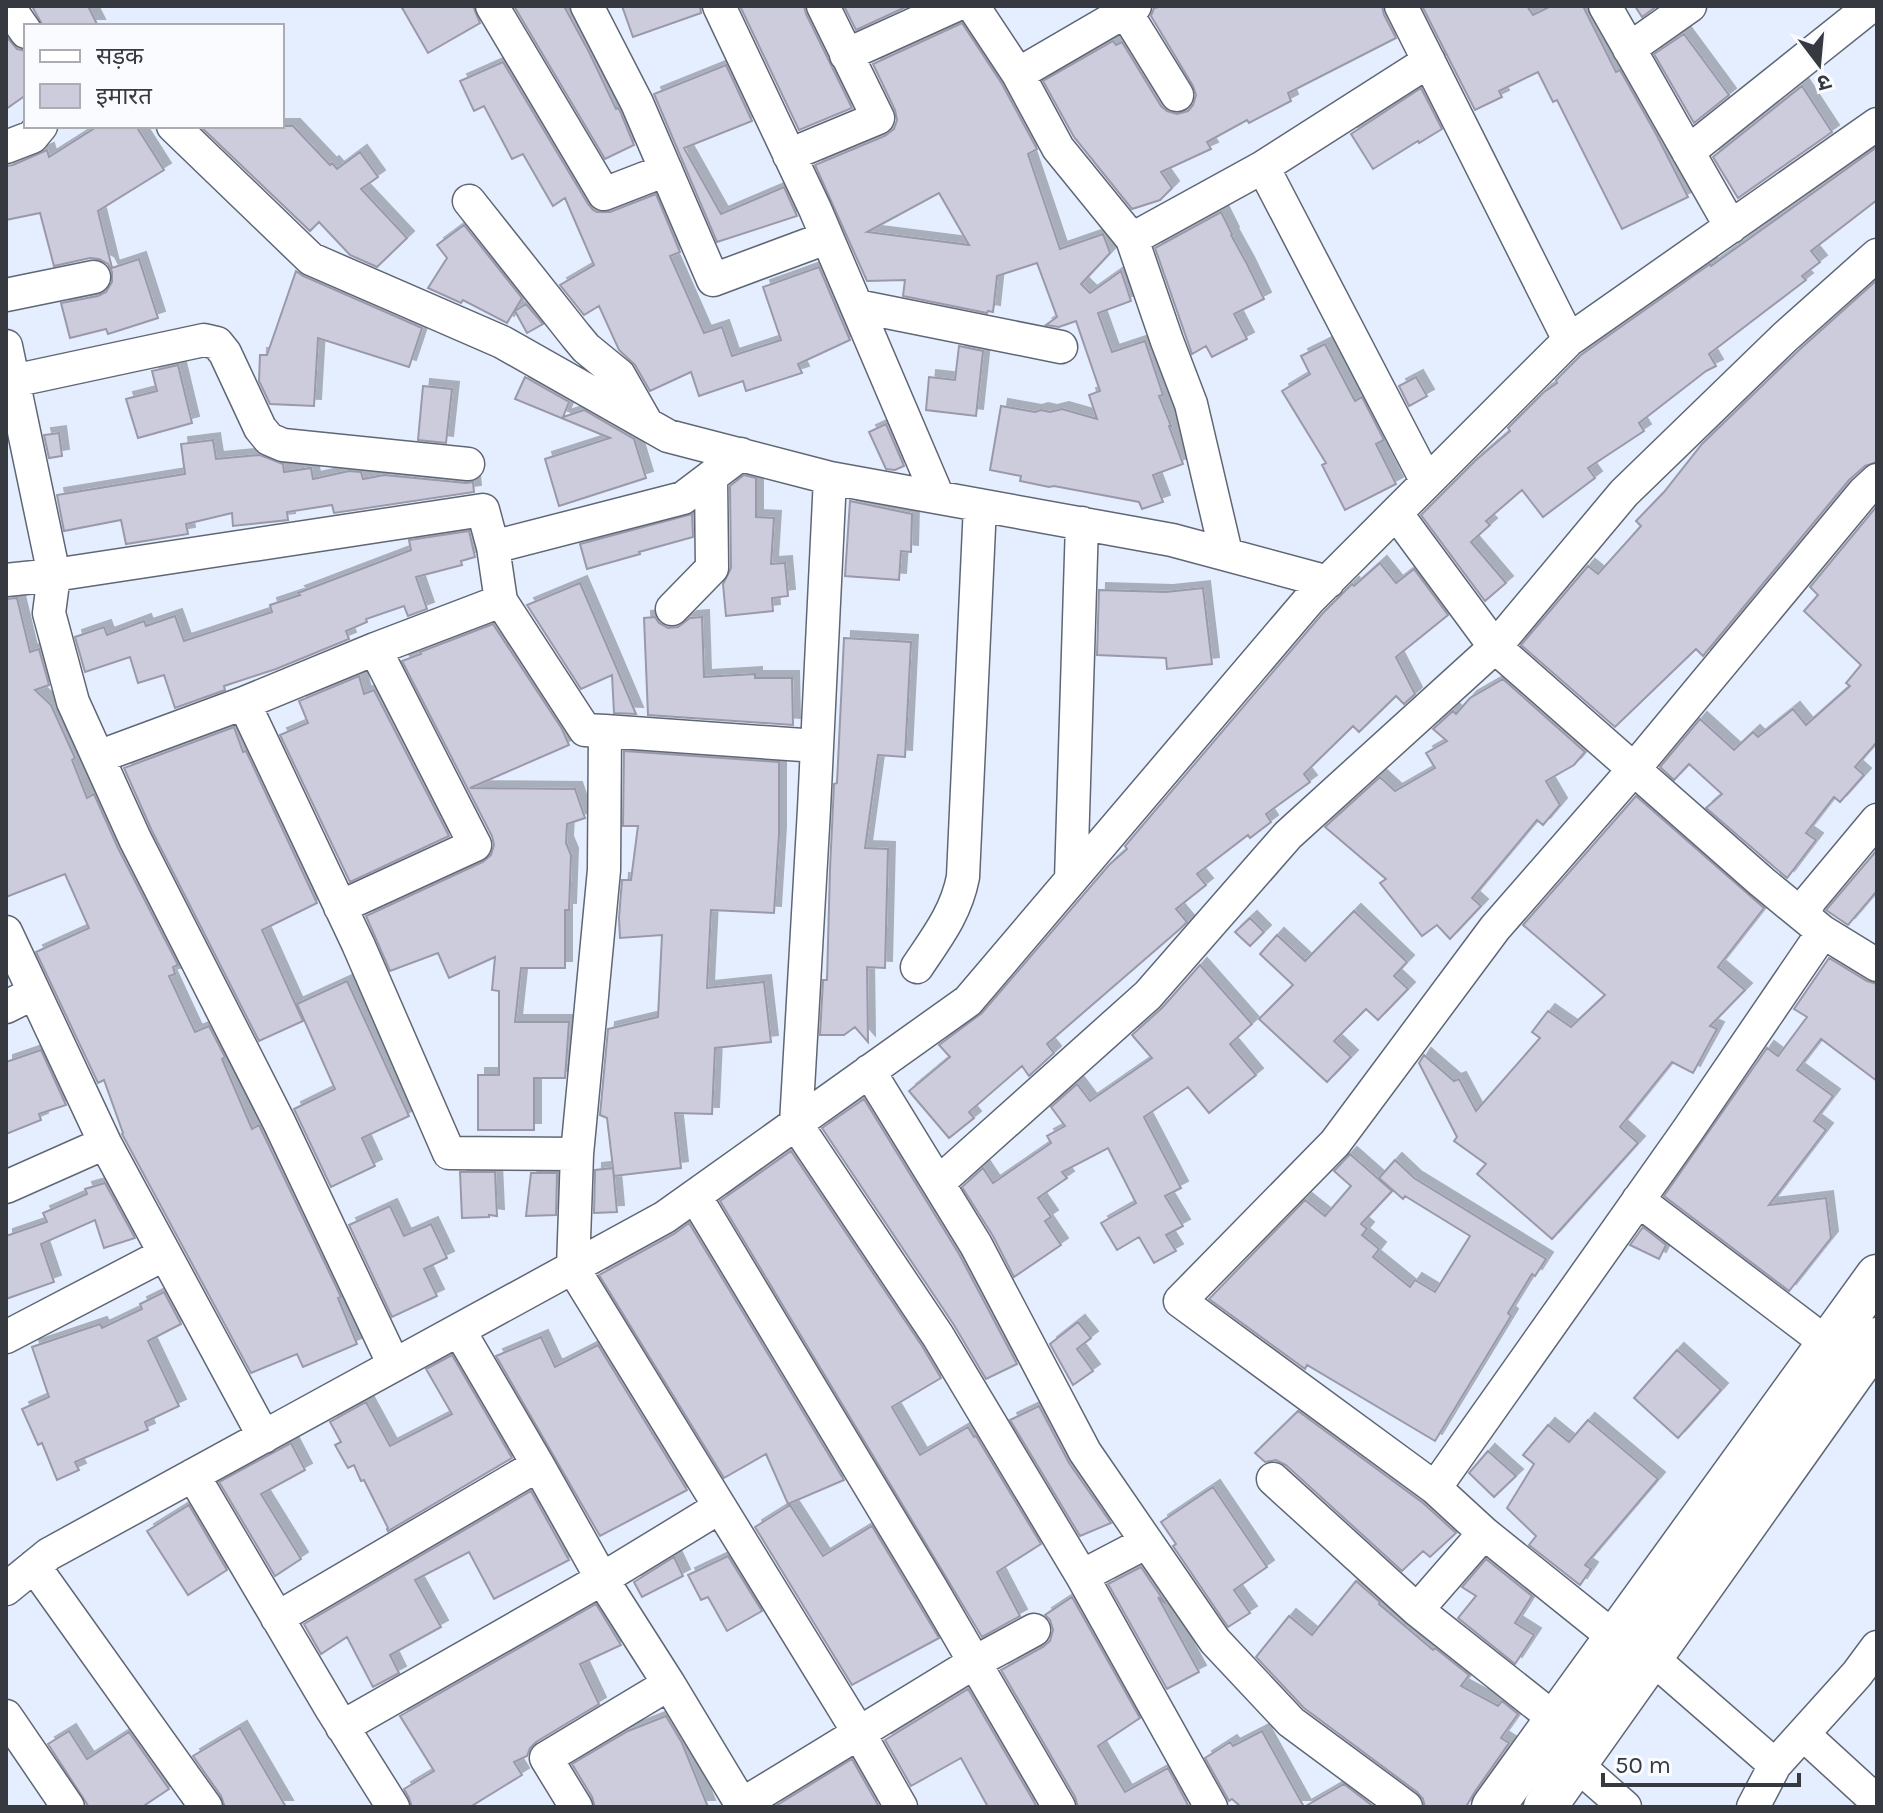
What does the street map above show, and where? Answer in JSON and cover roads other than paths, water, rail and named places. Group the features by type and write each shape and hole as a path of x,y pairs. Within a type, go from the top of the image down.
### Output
{"main road":[{"path":"1493,1807 1877,1276"},
{"path":"1545,1807 1877,1339"}],"street":[{"path":"8,6 24,29"},
{"path":"492,6 604,194 666,170"},
{"path":"587,6 637,103 713,280 826,238"},
{"path":"719,6 815,209 938,497"},
{"path":"789,155 878,118 823,6"},
{"path":"846,55 954,6"},
{"path":"973,6 1018,74 1058,148 1132,239 1191,404 1226,553"},
{"path":"1401,6 1569,340"},
{"path":"1605,6 1731,227"},
{"path":"1629,49 1690,6"},
{"path":"1688,152 1871,6"},
{"path":"1018,74 1127,8 1177,95"},
{"path":"1132,239 1263,167 1429,61"},
{"path":"6,1589 49,1554 665,1217 968,1001 1299,612 1569,340 1877,124"},
{"path":"6,147 32,137 39,128"},
{"path":"175,128 311,259 502,342 668,436 830,478 1172,540 1328,582"},
{"path":"1263,167 1427,482"},
{"path":"469,201 586,348 619,375 647,424"},
{"path":"938,1183 1148,995 1288,835 1495,647 1624,493 1785,337 1877,255"},
{"path":"6,295 94,277"},
{"path":"857,306 1061,347"},
{"path":"13,381 204,340 217,343 225,353 260,428 269,439 283,445 468,464"},
{"path":"6,346 54,575 49,613 73,702 135,839 279,1122 394,1365"},
{"path":"493,547 683,498 741,454"},
{"path":"672,609 712,568 711,477"},
{"path":"830,478 796,1124 938,1336 1082,1576 1211,1807"},
{"path":"1615,1638 1484,1533 1435,1488 1180,1301 1335,1143 1495,928 1634,769 1877,480"},
{"path":"917,967 951,915 963,877 980,505"},
{"path":"6,580 483,510 493,547 501,601 585,730 817,746"},
{"path":"1396,513 1495,647 1762,882 1812,923 1877,965"},
{"path":"1071,880 1082,523"},
{"path":"98,757 501,601"},
{"path":"340,907 475,845 375,649"},
{"path":"244,703 340,907 449,1153 577,1154"},
{"path":"605,731 604,870 577,1154 573,1268 859,1733 901,1807"},
{"path":"1435,1488 1638,1200 1812,923 1811,899 1877,820"},
{"path":"6,932 105,1143 264,1437"},
{"path":"6,1007 34,993"},
{"path":"869,1071 976,1245 1085,1452 1215,1641 1291,1722 1406,1807"},
{"path":"6,1187 105,1143"},
{"path":"695,1196 906,1545 1059,1807"},
{"path":"1638,1200 1828,1344"},
{"path":"6,1337 165,1254"},
{"path":"459,1330 602,1579 742,1806 975,1662 1034,1630"},
{"path":"277,1618 538,1465"},
{"path":"193,1475 342,1727 393,1807"},
{"path":"1273,1479 1417,1610 1556,1720"},
{"path":"342,1727 602,1579 720,1507"},
{"path":"1417,1610 1484,1533"},
{"path":"1082,1576 1147,1542"},
{"path":"34,1566 206,1807"},
{"path":"1753,1807 1775,1765 1857,1674 1877,1647"},
{"path":"1652,1658 1775,1765"},
{"path":"576,1807 546,1758 669,1684"},
{"path":"6,1716 68,1807"},
{"path":"1803,1734 1874,1799 1877,1794"},
{"path":"1576,1764 1625,1807"}]}
